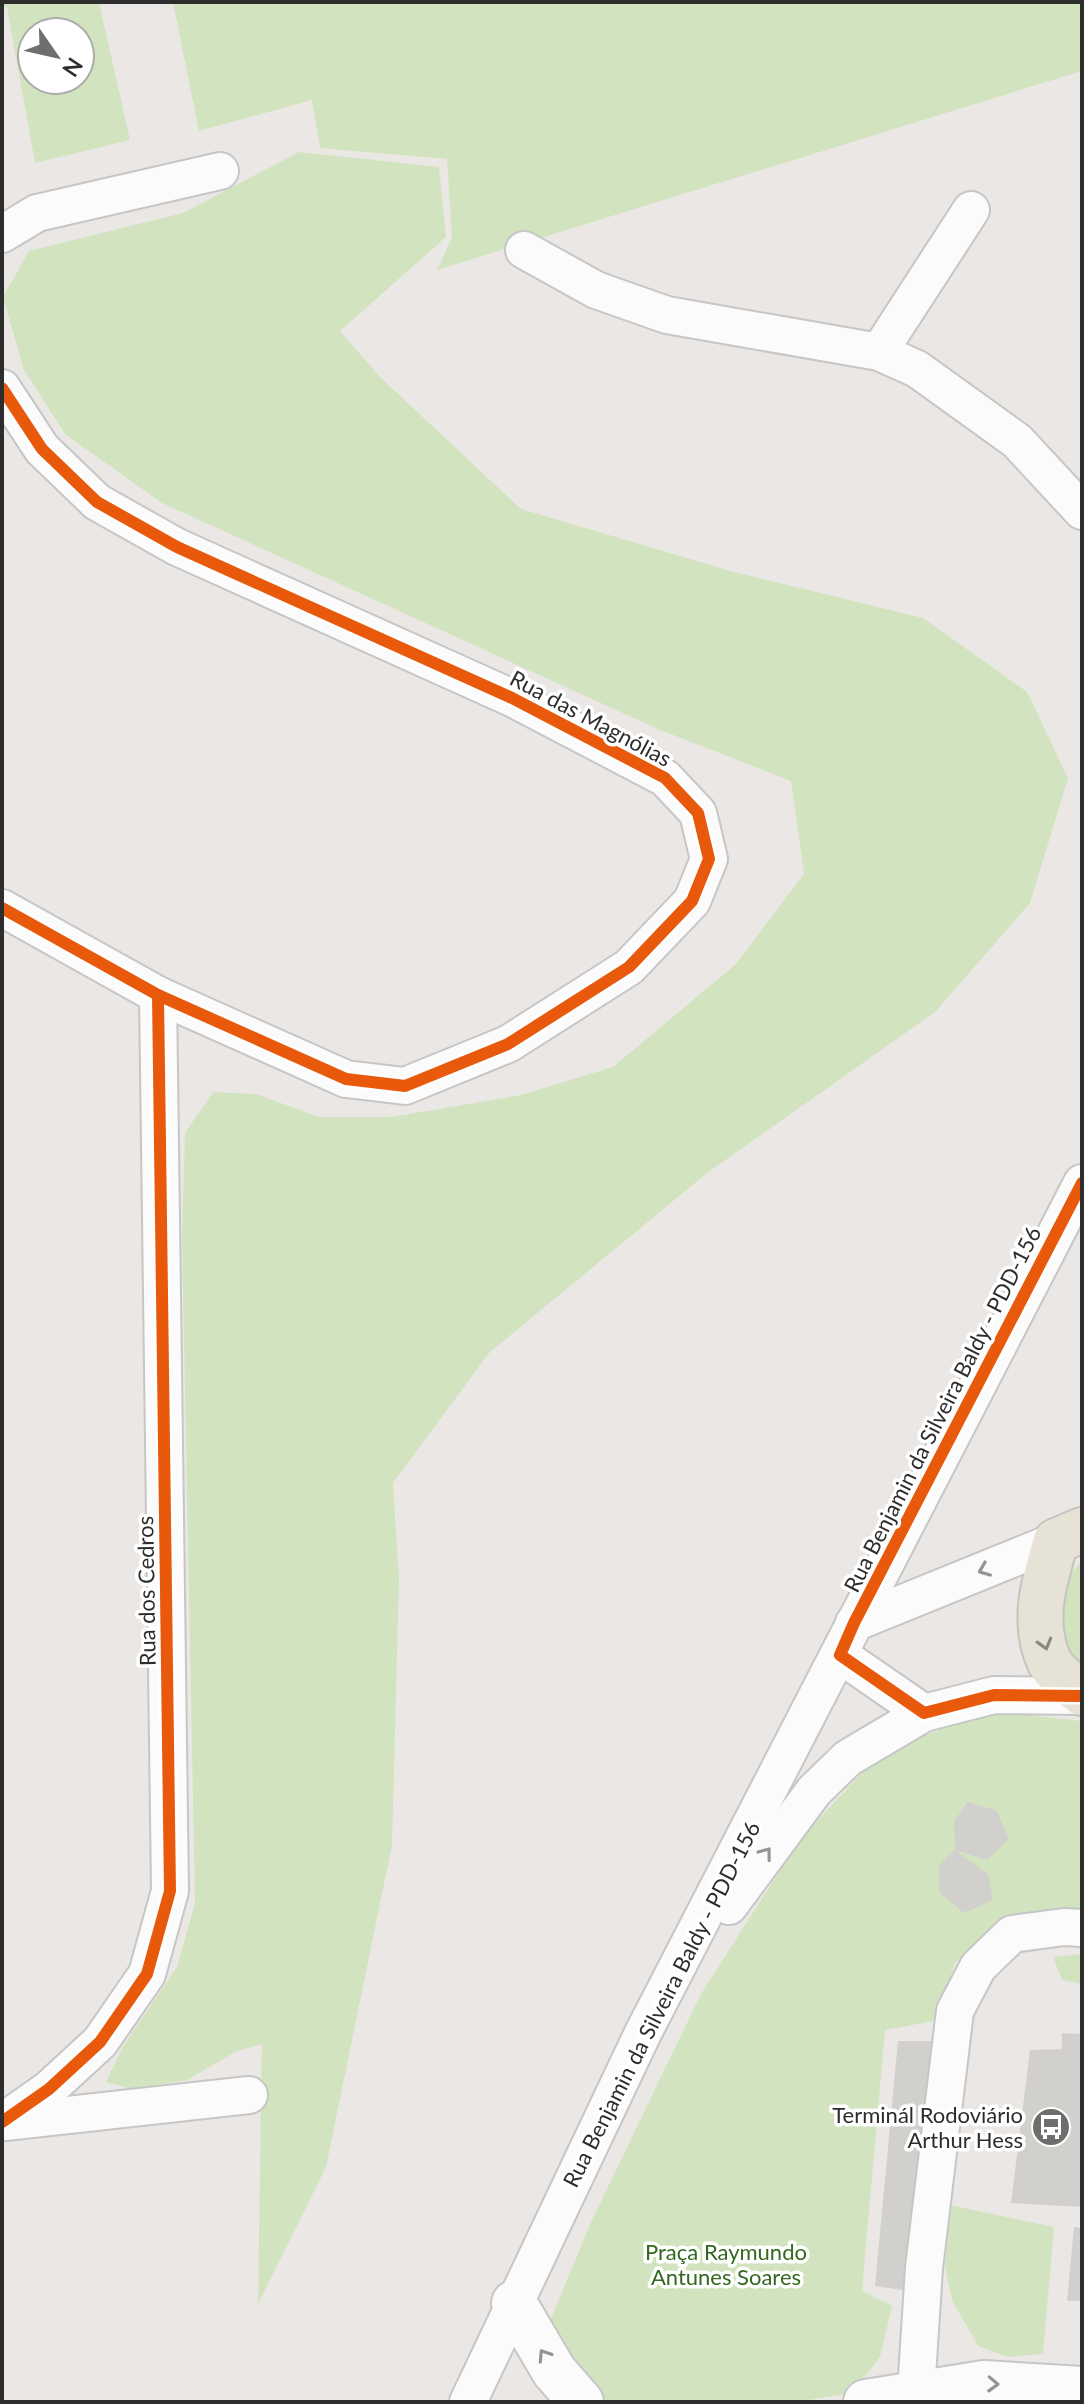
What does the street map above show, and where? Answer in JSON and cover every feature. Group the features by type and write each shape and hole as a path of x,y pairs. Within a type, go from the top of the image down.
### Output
{"main road":[{"path":"1069,1536 1044,1580 1039,1626 1051,1666 1082,1694"}],"street":[{"path":"2,234 37,213 220,171"},
{"path":"879,352 971,210"},
{"path":"524,250 596,290 667,315 879,352 917,369 1017,441 1082,511"},
{"name":"Rua das Magnólias","path":"2,388 42,449 97,502 177,547 512,698 665,778 698,813 709,859 692,901 629,967 508,1044 405,1086 346,1079 158,995 2,908"},
{"name":"Rua dos Cedros","path":"2,2122 49,2089 100,2042 147,1974 170,1891 158,995"},
{"name":"Rua Benjamin da Silveira Baldy - PDD-156","path":"468,2402 643,2033 1082,1183"},
{"path":"924,1713 847,1639 1069,1536"},
{"path":"643,2033 756,1867 814,1791 848,1758 924,1713 994,1695 1082,1694"},
{"path":"785,1755 848,1758"},
{"path":"916,2392 924,2268 955,2011 978,1967 1012,1934 1064,1927 1082,1928"},
{"path":"2,2122 249,2095"},
{"path":"514,2303 554,2371 581,2402"},
{"path":"866,2402 984,2383 1082,2389"}],"green space":[{"path":"2,2 99,2 130,140 35,163 23,96 96,96 96,16 16,16 16,57 7,7 2,7"},
{"path":"173,2 1082,2 1082,71 437,270 452,238 447,159 320,148 312,100 199,131"},
{"path":"299,152 439,167 446,237 340,331 380,377 521,509 734,572 923,618 1027,692 1068,778 1030,903 935,1012 707,1173 489,1353 393,1483 399,1578 392,1845 326,2167 258,2304 262,2044 237,2051 187,2080 132,2089 106,2082 124,2045 177,1967 195,1903 182,1236 185,1133 213,1092 256,1094 319,1117 392,1117 521,1095 613,1067 736,964 804,874 791,781 658,729 162,503 65,434 24,370 3,297 29,251 183,213"},
{"path":"1082,1562 1082,1672 1063,1648 1058,1610 1064,1579"},
{"name":"Praça Raymundo Antunes Soares","path":"1004,1712 1082,1721 1082,1910 1059,1908 996,1923 955,1963 939,2020 885,2030 862,2291 892,2306 880,2357 852,2393 796,2402 585,2402 544,2335 592,2220 701,1994 800,1839 879,1755 945,1727"},
{"path":"1082,1954 1082,1984 1062,1980 1053,1957"},
{"path":"950,2205 1054,2227 1043,2354 1008,2357 978,2346 952,2300 945,2266"}],"building":[{"path":"967,1802 996,1810 1009,1839 987,1860 955,1850 954,1822"},
{"path":"955,1850 988,1874 993,1900 964,1913 939,1892 939,1865"},
{"name":"Terminál Rodoviário Arthur Hess","path":"1062,2033 1082,2034 1082,2207 1011,2203 1030,2050 1062,2049"},
{"path":"898,2041 937,2041 909,2291 875,2286"},
{"path":"1074,2227 1082,2228 1082,2301 1067,2301"}],"cycle path":[{"path":"2,388 42,449 97,502 177,547 512,698 665,778 698,813 709,859 692,901 629,967 508,1044 405,1086 346,1079 158,995 2,908"},
{"path":"2,2122 49,2089 100,2042 147,1974 170,1891 158,995"},
{"path":"1082,1183 840,1655 924,1713 994,1695 1082,1696"}],"place":[{"name":"Terminál Rodoviário Arthur Hess","path":"1051,2127"}]}
